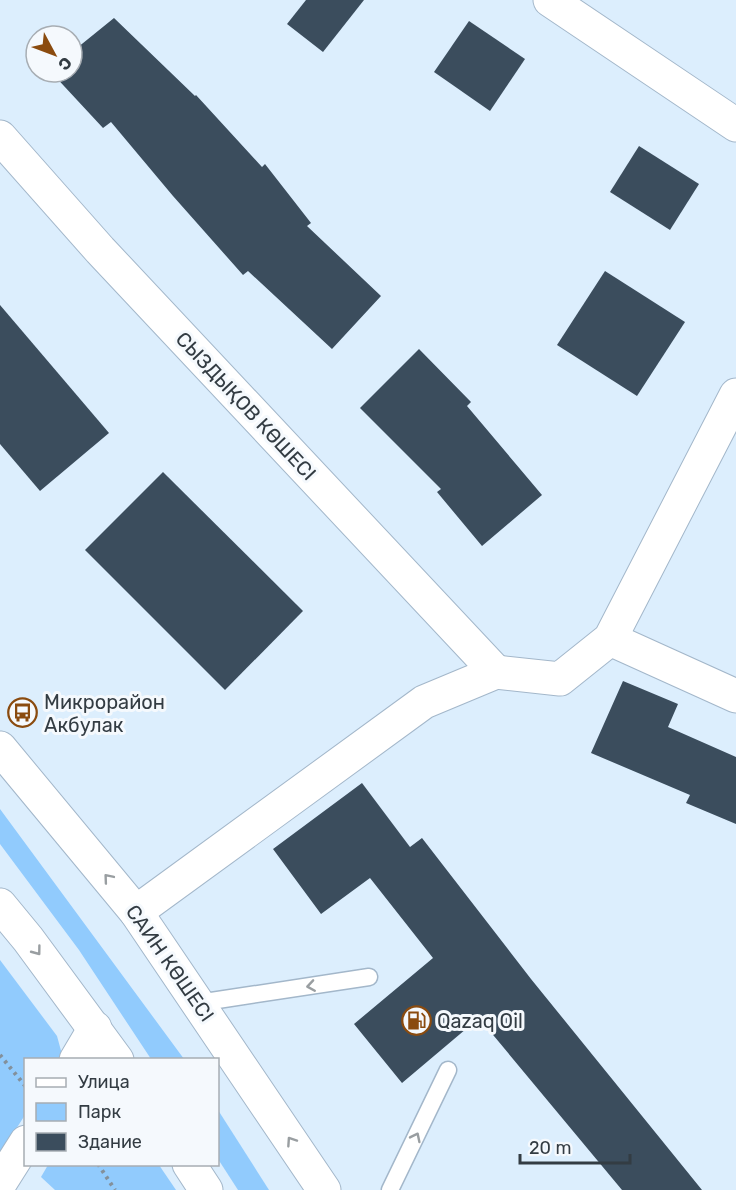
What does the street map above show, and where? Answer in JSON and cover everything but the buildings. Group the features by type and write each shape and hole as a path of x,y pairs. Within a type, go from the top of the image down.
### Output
{"main road":[{"path":"550,0 736,125"},
{"name":"СЫЗДЫҚОВ КӨШЕСІ","path":"0,137 100,250 496,672"},
{"path":"136,912 424,702 496,672 560,679 610,639 736,395"},
{"path":"610,639 736,696"},
{"name":"САИН КӨШЕСІ","path":"0,748 136,912 324,1190"},
{"path":"0,905 116,1058"},
{"path":"77,1058 95,1028"},
{"path":"0,1184 24,1145"},
{"path":"190,1166 206,1190"}],"lane":[{"path":"198,1003 369,977"},
{"path":"390,1190 448,1070"}],"path":[{"path":"0,1055 24,1085"},
{"path":"99,1166 115,1190"}],"green space":[{"path":"0,809 183,1058 150,1058 79,950 0,844"},
{"path":"0,960 57,1036 63,1058 24,1058 24,1117 0,1154"},
{"path":"219,1112 269,1190 238,1190 219,1161"},
{"path":"47,1166 160,1166 176,1190 55,1190 41,1177"}],"place":[{"name":"Микрорайон Акбулак","path":"23,713"},
{"name":"Qazaq Oil","path":"416,1021"}]}
